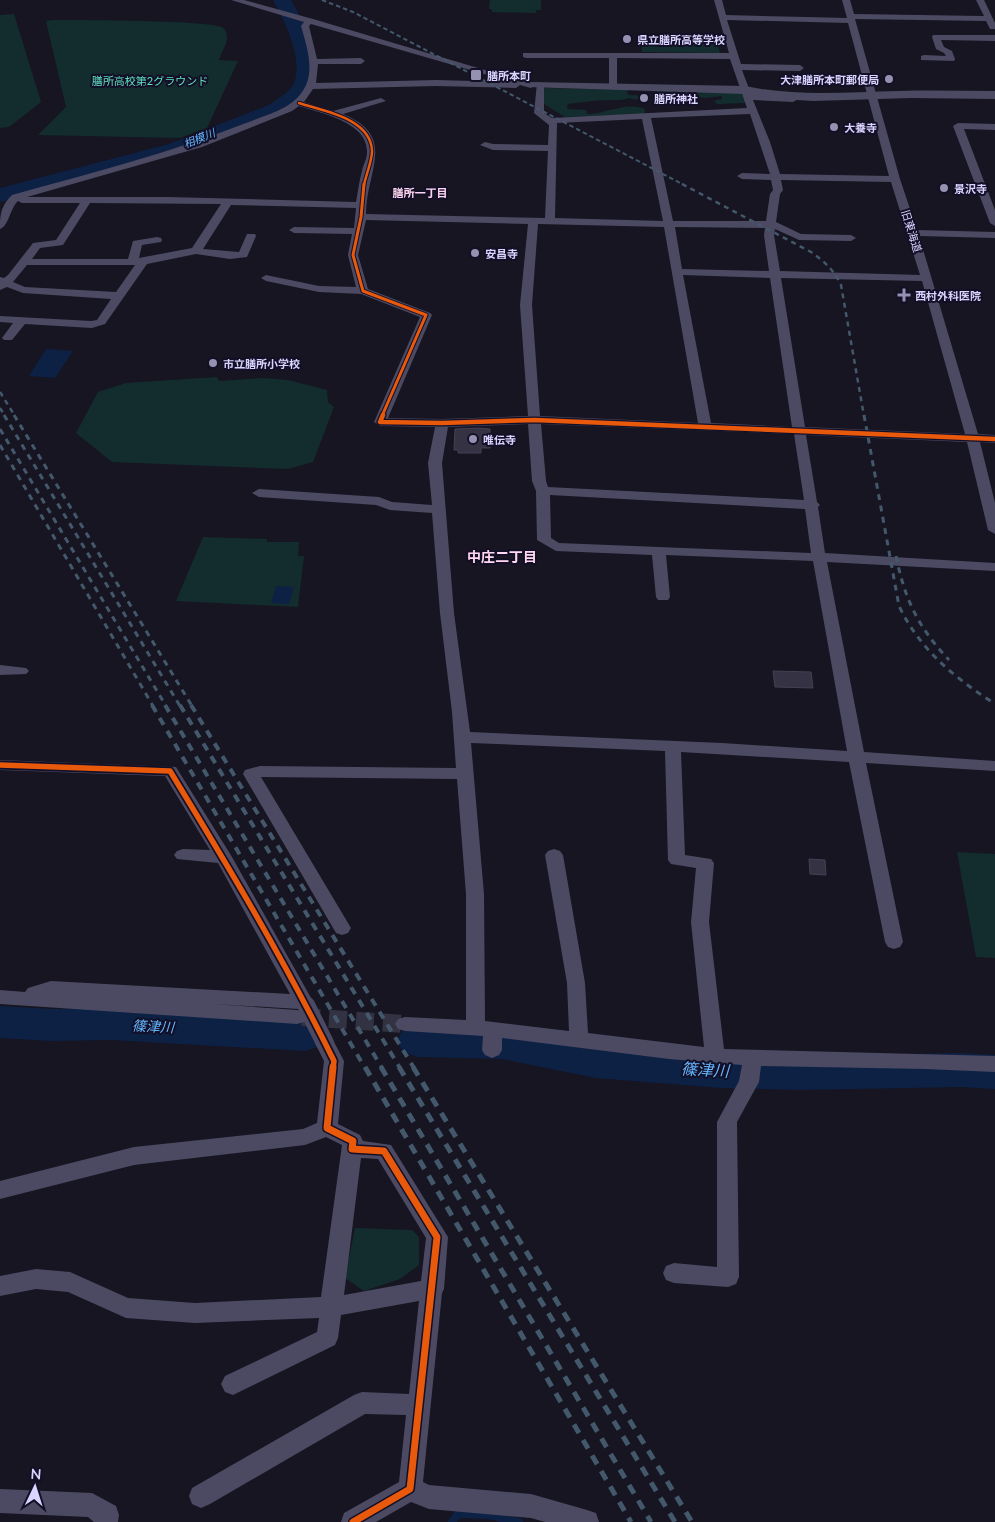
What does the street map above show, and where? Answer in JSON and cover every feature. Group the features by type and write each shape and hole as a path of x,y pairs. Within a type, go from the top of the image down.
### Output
{"street":[{"path":"235,0 535,85"},
{"path":"718,0 738,67 768,148 776,176 778,190 775,194 769,235 774,274 813,505 819,557 856,757 894,942"},
{"name":"旧東海道","path":"846,0 895,179 963,401 971,438"},
{"path":"980,0 995,32"},
{"path":"291,5 297,14 293,17"},
{"path":"723,17 989,19"},
{"path":"0,226 6,201 16,196 199,145 289,109 299,103 313,86 312,53 305,26 310,21"},
{"path":"924,58 951,59 948,51 940,49 936,37 995,38"},
{"path":"526,55 735,56"},
{"path":"613,55 613,87"},
{"path":"438,75 442,58"},
{"path":"313,62 362,61"},
{"path":"738,67 800,68"},
{"path":"313,86 438,75 485,86 613,87 777,95 995,95"},
{"path":"535,85 539,113 541,116 552,121 753,111"},
{"path":"334,114 381,101"},
{"path":"299,103 334,114 361,127 369,139 372,152 366,172 361,205 362,217 353,255 363,292"},
{"path":"646,116 669,225 705,427"},
{"path":"550,222 554,125 552,121"},
{"path":"995,127 958,126 995,223"},
{"path":"485,145 493,147 553,148"},
{"path":"742,176 895,179"},
{"path":"6,201 88,200 361,205"},
{"path":"88,200 59,243 37,245 25,262 2,283 23,290 119,296"},
{"path":"196,251 226,203"},
{"path":"362,217 669,225 754,226 771,224 799,237 851,238"},
{"path":"533,222 526,305 539,481 543,491 544,540 556,547 819,557 995,567"},
{"path":"294,230 358,231"},
{"path":"913,233 995,235"},
{"path":"25,262 104,263 138,261 196,251 230,256 243,255 251,236"},
{"path":"0,319 92,325 101,322 119,296 138,261 136,243 157,240"},
{"path":"676,272 926,278"},
{"path":"266,278 319,289 363,292 426,315 380,422 442,423 535,420 995,439"},
{"path":"8,338 21,321"},
{"path":"442,423 436,463 438,509 447,613 460,712 464,774 489,1036"},
{"path":"971,438 995,530"},
{"path":"543,491 813,505"},
{"path":"259,493 379,501 390,506 438,509"},
{"path":"659,551 663,597"},
{"path":"0,670 21,671"},
{"path":"461,737 673,746 995,766"},
{"path":"673,746 677,860 705,863 700,922 715,1056"},
{"path":"0,765 170,771 223,857 303,1008 334,1061 327,1128"},
{"path":"342,928 251,774 260,771 464,774"},
{"path":"183,855 223,857"},
{"path":"554,855 576,983 579,1041"},
{"path":"0,997 303,1008"},
{"path":"406,1024 489,1036 530,1033 579,1041 715,1056 751,1068 873,1067 943,1060 995,1064"},
{"path":"674,1273 728,1277 727,1122 751,1068"},
{"path":"233,1384 327,1338 353,1142 327,1128"},
{"path":"0,1190 134,1156 305,1137 327,1128"},
{"path":"352,1149 384,1151 437,1237 433,1289 410,1490"},
{"path":"0,1286 36,1279 70,1282 126,1308 195,1313 331,1307 433,1289"},
{"path":"201,1496 362,1403 420,1405"},
{"path":"353,1522 410,1490 429,1497 531,1506 587,1522"},
{"path":"0,1500 92,1504 107,1515 106,1522"}],"green space":[{"path":"490,0 541,0 541,10 536,10 536,13 492,12 492,9 489,9"},
{"path":"14,14 41,102 9,127 0,128 0,15"},
{"name":"膳所高校第2グラウンド","path":"46,21 143,21 214,25 223,28 227,35 226,44 219,60 238,61 207,128 180,138 38,135 66,107"},
{"path":"640,36 716,37 720,53 642,52"},
{"path":"544,88 627,90 628,95 656,96 657,91 742,93 746,103 717,104 714,101 722,99 722,96 705,98 691,96 689,93 669,99 649,96 637,99 597,100 568,104 567,107 568,109 586,110 587,114 630,106 645,109 644,114 565,117 544,104"},
{"path":"217,377 219,381 262,378 288,380 327,390 328,402 334,407 313,462 288,469 112,462 76,433 98,392 126,383"},
{"path":"203,537 267,539 267,542 299,542 298,556 304,556 298,607 176,601"},
{"path":"957,852 995,854 995,958 976,957"},
{"path":"355,1228 412,1230 419,1237 419,1265 400,1279 364,1291 345,1278"}],"water":[{"path":"46,349 73,351 55,378 29,376"},
{"path":"276,586 294,587 289,604 271,603"}],"building":[{"name":"唯伝寺","path":"455,429 490,429 490,448 481,448 481,453 458,453 458,450 454,450"},
{"path":"773,671 811,672 813,688 775,687"},
{"path":"809,859 825,860 826,875 810,874"}],"waterway":[{"name":"相模川","path":"0,195 21,191 176,148 283,105 300,89 304,79 305,68 302,43 282,0"},
{"name":"篠津川","path":"0,1022 52,1025 111,1024 305,1035"},
{"name":"篠津川","path":"418,1041 502,1043 596,1061 721,1071 799,1073 961,1070 995,1072"},
{"path":"452,1522 458,1514 488,1515 519,1522"}],"tunnel":[{"path":"302,1017 405,1024"}],"railway":[{"path":"322,0 353,12 684,185"},
{"path":"682,184 811,252 832,270 841,285 864,416"},
{"path":"0,392 15,416"},
{"path":"0,408 5,416"},
{"path":"4,415 180,706"},
{"path":"14,415 192,706"},
{"path":"864,415 899,606 917,636 940,662 966,684 995,704"},
{"path":"0,429 166,706"},
{"path":"0,445 153,706"},
{"path":"896,556 904,586 914,612 929,636 949,660"},
{"path":"152,705 365,1068"},
{"path":"165,705 382,1068"},
{"path":"180,705 400,1068"},
{"path":"191,705 414,1068"},
{"path":"365,1067 631,1522"},
{"path":"381,1067 651,1522"},
{"path":"399,1067 675,1522"},
{"path":"413,1067 692,1522"}],"cycle path":[{"path":"299,103 341,117 358,125 369,139 372,152 366,173 361,217 353,255 363,291 426,315 380,422 442,423 535,420 995,439"},
{"path":"0,765 170,771 223,857 305,1002 334,1061 327,1128 353,1141 352,1149 384,1151 437,1237 410,1489 353,1522"}],"place":[{"name":"県立膳所高等学校","path":"627,39"},
{"name":"膳所本町","path":"476,75"},
{"name":"大津膳所本町郵便局","path":"889,79"},
{"name":"膳所神社","path":"644,98"},
{"name":"大養寺","path":"834,127"},
{"name":"景沢寺","path":"944,188"},
{"name":"安昌寺","path":"475,253"},
{"name":"西村外科医院","path":"904,295"},
{"name":"市立膳所小学校","path":"213,363"},
{"name":"唯伝寺","path":"473,439"}],"district":[{"name":"膳所一丁目","path":"420,192"},
{"name":"中庄二丁目","path":"502,556"}]}
